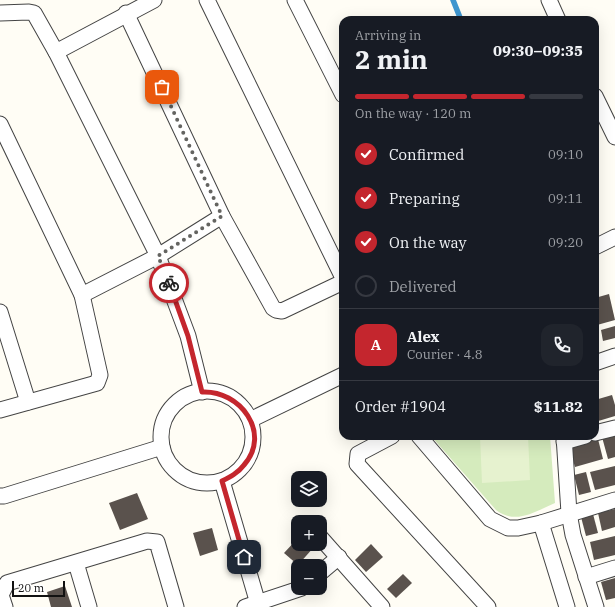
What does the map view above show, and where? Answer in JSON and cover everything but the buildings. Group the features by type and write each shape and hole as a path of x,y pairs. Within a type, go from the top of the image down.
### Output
{"street":[{"path":"56,52 126,13 154,0"},
{"path":"207,0 339,270"},
{"path":"295,0 339,87"},
{"path":"548,0 556,16"},
{"path":"0,13 34,13 56,52 158,256 188,336 202,392"},
{"path":"126,13 222,216 276,310 282,311 339,284"},
{"path":"599,104 615,137"},
{"path":"0,124 82,295 100,375 97,383 0,410"},
{"path":"82,295 158,256 222,216"},
{"path":"599,245 615,237"},
{"path":"0,312 28,402"},
{"path":"599,362 615,356"},
{"path":"250,420 339,377"},
{"path":"202,392 211,392 224,395 236,401 250,420 254,437 252,451 245,464 235,475 222,481 208,483 195,482 182,476 172,467 162,447 162,429 166,416 174,406 185,397 202,392"},
{"path":"599,432 615,428"},
{"path":"384,440 358,454 357,464 488,607"},
{"path":"421,440 490,519 508,528 518,528 541,523 569,513 615,500"},
{"path":"564,440 569,513 573,535 596,607"},
{"path":"1,498 162,447"},
{"path":"222,481 254,606 291,592"},
{"path":"541,523 567,607"},
{"path":"4,607 1,595 7,583 147,541 157,542 176,607"},
{"path":"327,544 382,607"},
{"path":"327,567 339,557"},
{"path":"76,563 89,607"},
{"path":"586,577 615,568"}],"green space":[{"path":"435,440 550,440 555,503 525,516 518,517 503,514 496,510"},
{"path":"480,440 528,440 530,480 482,483"}],"waterway":[{"path":"453,0 459,16"}],"way so far":[{"path":"162,87 222,216 158,256 169,283"}],"route":[{"path":"169,283 188,336 202,392 211,392 224,395 236,401 245,410 250,420 254,437 252,451 245,464 235,475 222,481 244,557"}]}
